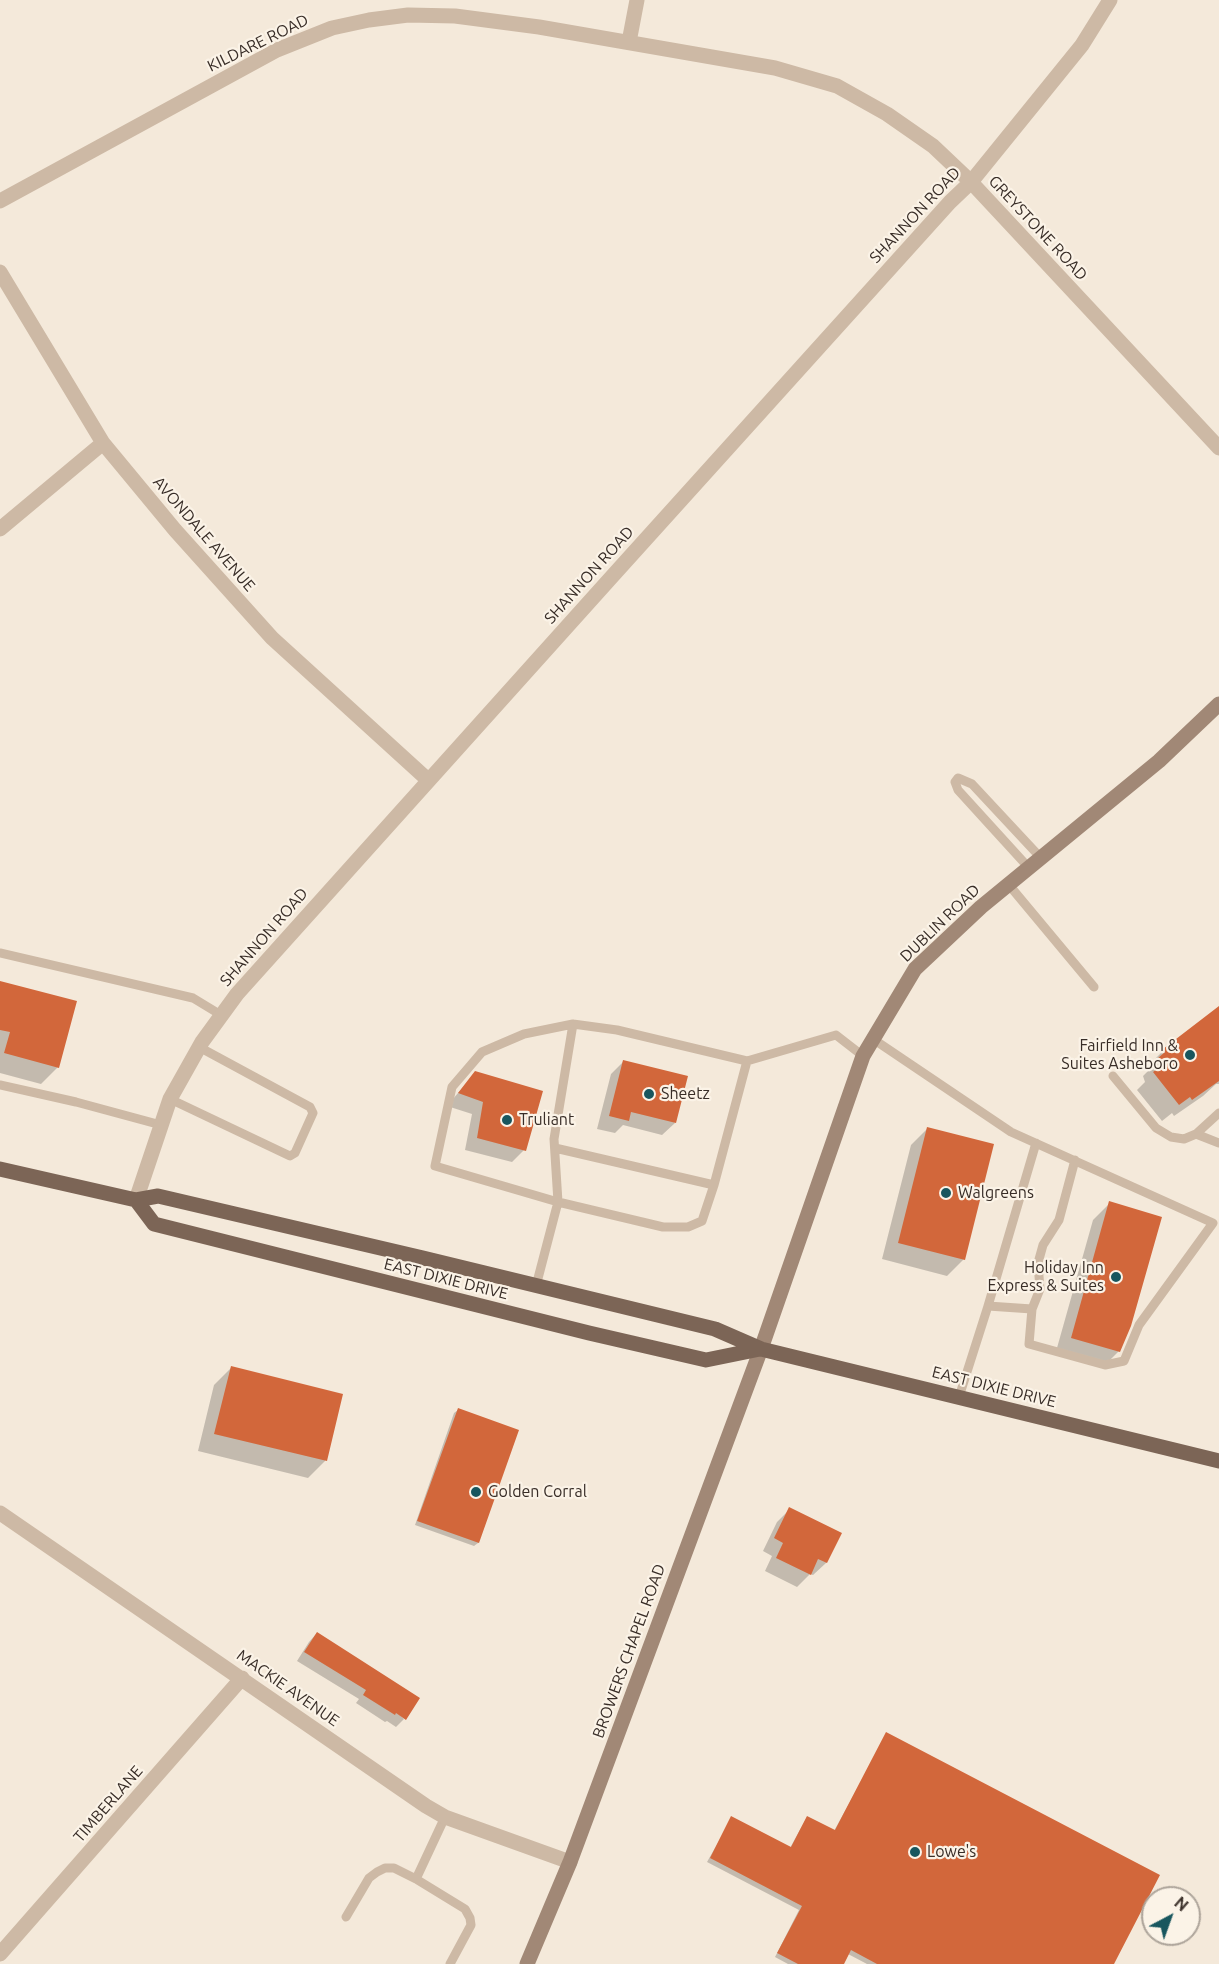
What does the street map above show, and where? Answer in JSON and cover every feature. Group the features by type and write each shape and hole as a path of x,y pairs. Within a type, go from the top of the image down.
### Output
{"main road":[{"name":"EAST DIXIE DRIVE","path":"0,1169 136,1200 159,1196 536,1286 715,1329 760,1349 1219,1461"},
{"name":"EAST DIXIE DRIVE","path":"136,1200 154,1224 578,1330 706,1360 760,1349"}],"street":[{"path":"629,42 637,0"},
{"name":"SHANNON ROAD","path":"136,1200 170,1099 199,1047 237,994 950,202 971,182 1082,45 1110,0"},
{"name":"KILDARE ROAD","path":"0,201 277,50 332,28 408,15 455,16 629,42"},
{"name":"GREYSTONE ROAD","path":"629,42 775,68 837,86 887,114 933,146 971,182 1219,448"},
{"name":"AVONDALE AVENUE","path":"0,272 103,443 175,530 272,638 428,780"},
{"path":"0,529 103,443"},
{"name":"DUBLIN ROAD","path":"760,1349 863,1056 915,969 981,907 1159,761 1219,704"},
{"name":"BROWERS CHAPEL ROAD","path":"527,1964 570,1862 760,1349"},
{"name":"MACKIE AVENUE","path":"0,1513 445,1817 570,1862"},
{"name":"TIMBERLANE","path":"0,1954 242,1678"}],"lane":[{"path":"958,777 972,784 1035,863 958,790 955,782 958,777"},
{"path":"1009,885 1094,987"},
{"path":"0,953 193,998 222,1015"},
{"path":"536,1286 558,1202 554,1139 573,1024"},
{"path":"747,1061 714,1185 702,1221 688,1227 663,1227 558,1202 435,1166 452,1087 482,1052 524,1034 573,1024 617,1030 747,1061 836,1035 863,1056"},
{"path":"873,1039 1011,1132 1075,1160 1213,1223 1139,1325 1124,1360 1105,1365 1029,1344 1032,1309 1040,1289 1038,1263 1042,1245 1059,1220 1075,1160"},
{"path":"170,1099 290,1156 295,1153 313,1113 310,1107 199,1047"},
{"path":"1113,1076 1156,1128 1171,1137 1184,1139 1196,1134 1219,1113"},
{"path":"0,1085 76,1102 161,1125"},
{"path":"1196,1134 1219,1143"},
{"path":"958,1397 988,1306 1036,1143"},
{"path":"555,1148 714,1185"},
{"path":"988,1306 1032,1309"},
{"path":"416,1879 445,1817"},
{"path":"346,1917 369,1878 385,1868 394,1868 465,1909 471,1925 450,1964"}],"building":[{"path":"0,981 77,1001 59,1068 4,1053 10,1032 0,1030"},
{"name":"Fairfield Inn & Suites Asheboro","path":"1219,1006 1219,1081 1192,1100 1190,1097 1179,1105 1153,1072 1162,1065 1158,1058 1165,1052 1163,1049"},
{"name":"Sheetz","path":"623,1060 688,1076 676,1123 631,1112 629,1121 609,1116"},
{"name":"Truliant","path":"475,1071 543,1091 526,1151 477,1138 483,1102 458,1093"},
{"name":"Walgreens","path":"927,1127 994,1144 965,1260 898,1243"},
{"name":"Holiday Inn Express & Suites","path":"1109,1201 1162,1217 1131,1326 1120,1352 1071,1338"},
{"path":"231,1366 343,1394 327,1461 214,1434"},
{"path":"458,1408 519,1430 479,1543 417,1521"},
{"path":"789,1507 842,1533 827,1563 818,1559 811,1575 776,1558 783,1543 774,1538"},
{"path":"317,1632 420,1698 406,1720 363,1695 366,1690 304,1652"},
{"name":"Lowe's","path":"886,1732 1160,1875 1154,1886 1141,1886 1141,1912 1114,1964 877,1964 851,1950 844,1964 798,1964 777,1953 802,1906 710,1858 731,1816 791,1847 807,1816 835,1830"}],"place":[{"name":"Fairfield Inn & Suites Asheboro","path":"1190,1055"},
{"name":"Sheetz","path":"649,1094"},
{"name":"Truliant","path":"507,1120"},
{"name":"Walgreens","path":"946,1193"},
{"name":"Holiday Inn Express & Suites","path":"1116,1277"},
{"name":"Golden Corral","path":"476,1492"},
{"name":"Lowe's","path":"915,1852"}]}
